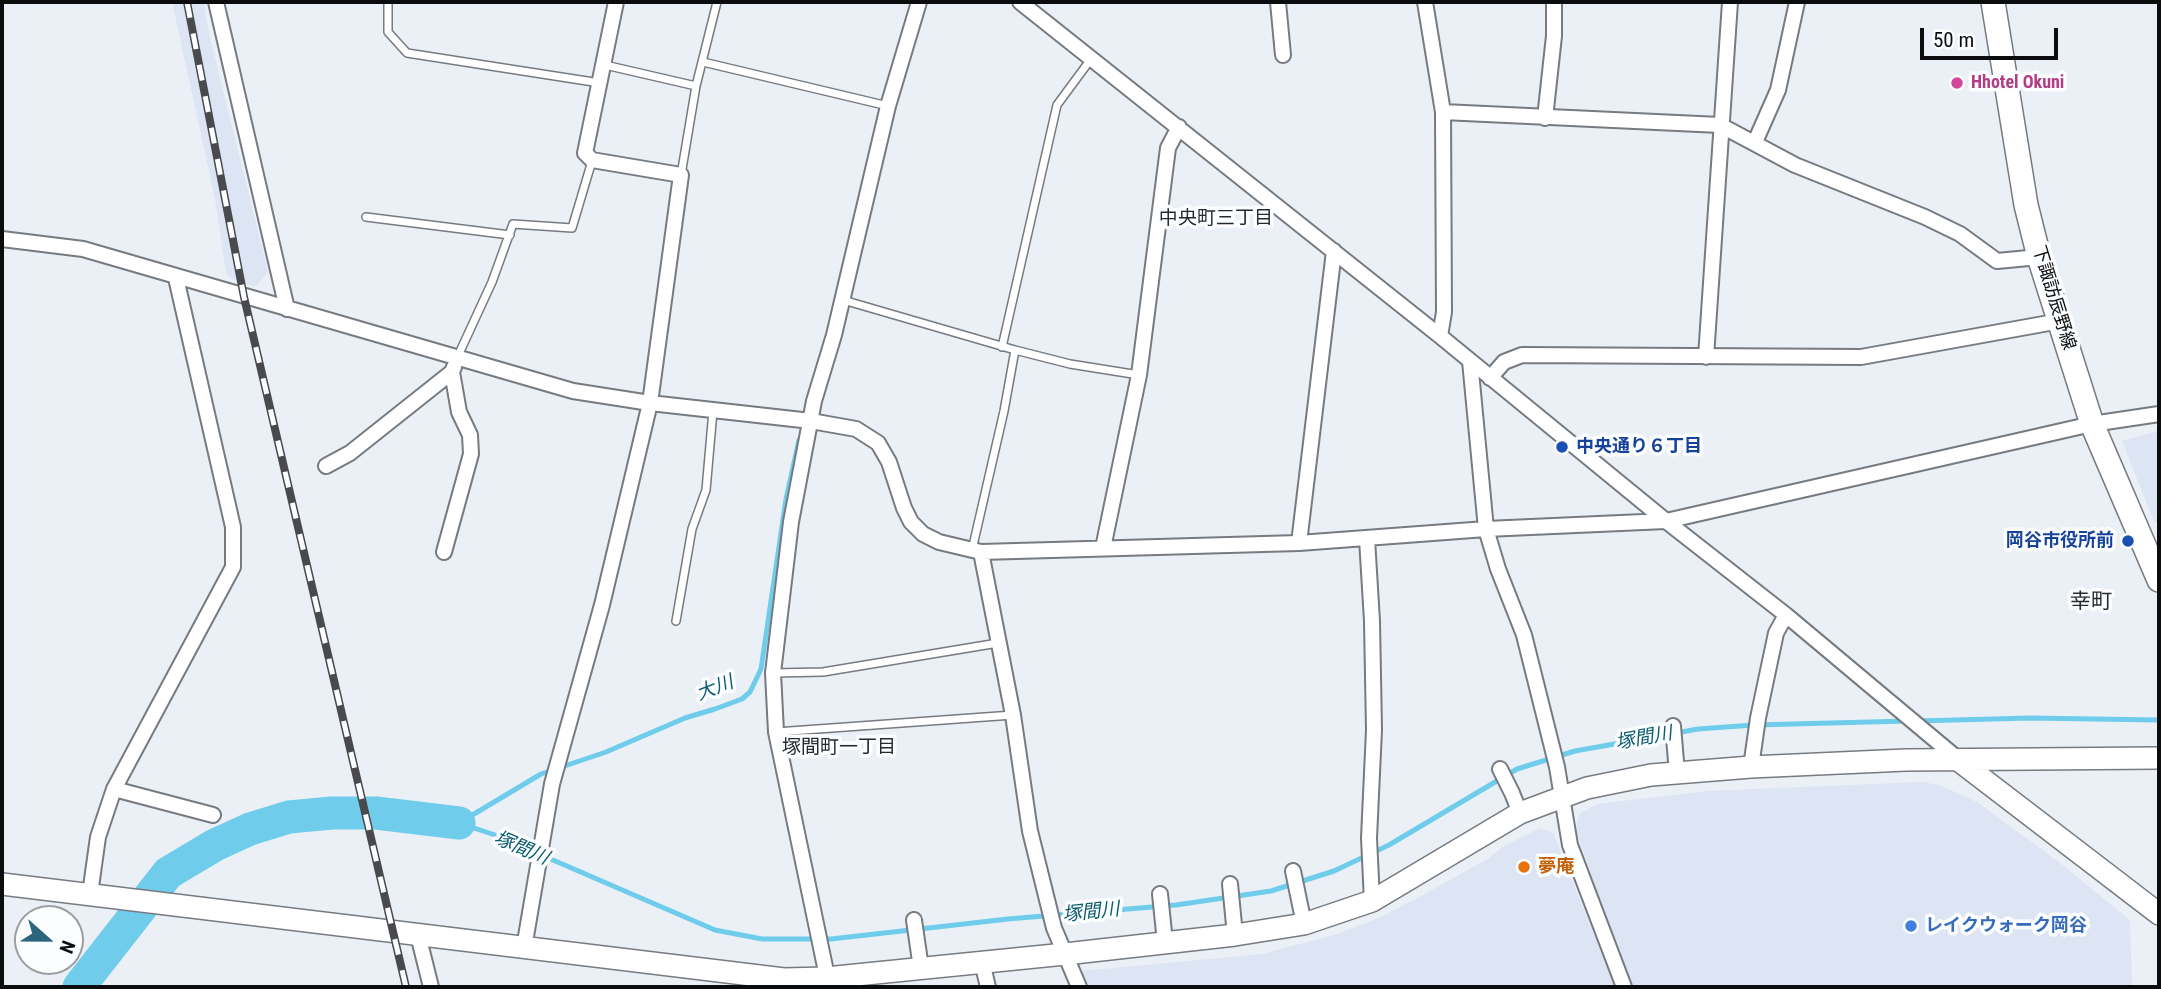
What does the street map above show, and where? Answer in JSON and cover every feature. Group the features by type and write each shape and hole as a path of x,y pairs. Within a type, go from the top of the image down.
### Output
{"main road":[{"name":"下諏訪辰野線","path":"1993,2 2026,205 2039,257 2092,424 2159,580"}],"street":[{"path":"216,2 287,309"},
{"path":"524,948 552,784 602,605 650,403 681,175 592,160 586,153 616,2"},
{"path":"828,982 776,732 773,673 791,522 814,401 843,300 888,106 919,2"},
{"path":"1020,2 1440,335 1666,521 1786,615 1958,760 2159,914"},
{"path":"1278,2 1283,55"},
{"path":"1425,2 1443,112 1444,312 1440,335"},
{"path":"1545,118 1554,36 1554,2"},
{"path":"1706,357 1730,2"},
{"path":"1755,142 1778,90 1797,2"},
{"path":"1443,112 1720,125 1796,164 1960,234 1997,261 2039,257"},
{"path":"1103,548 1139,374 1168,148 1179,127"},
{"path":"2,239 83,249 287,309 454,365 573,391 856,429 878,443 889,462 911,522 931,538 976,551 1299,542 1486,529 1666,521 2092,424 2159,414"},
{"path":"1299,542 1334,251"},
{"path":"90,894 98,837 114,789 233,568 233,527 176,278"},
{"path":"1490,378 1504,362 1522,355 1861,357 2060,321"},
{"path":"1470,361 1486,529 1498,569 1524,635 1557,767 1570,845 1624,987"},
{"path":"326,466 350,453 454,365"},
{"path":"444,552 471,454 470,435 458,412 454,365"},
{"path":"1367,539 1374,730 1369,838 1372,901"},
{"path":"976,551 1013,715 1030,831 1054,928 1079,987"},
{"path":"1751,767 1753,741 1776,633 1786,615"},
{"path":"1673,726 1677,773"},
{"path":"2,884 784,979 828,982 921,968 1235,935 1304,924 1372,901 1520,813 1587,788 1651,775 1751,767 1958,760 2159,758"},
{"path":"1500,769 1520,813"},
{"path":"114,789 213,815"},
{"path":"1293,871 1304,924"},
{"path":"1230,884 1235,935"},
{"path":"1160,894 1165,942"},
{"path":"915,920 921,968"},
{"path":"418,935 430,987"},
{"path":"982,962 988,987"}],"lane":[{"path":"388,2 388,32 407,52 600,83"},
{"path":"681,175 696,86 717,2"},
{"path":"1002,346 1057,105 1091,59"},
{"path":"703,62 888,106"},
{"path":"605,65 696,86"},
{"path":"454,365 492,282 513,224 572,228 592,160"},
{"path":"366,218 510,235"},
{"path":"843,300 1070,364 1139,374"},
{"path":"976,551 1015,350"},
{"path":"676,621 692,529 706,489 714,410"},
{"path":"773,673 823,672 998,643"},
{"path":"776,732 1013,715"}],"shaded area":[{"path":"172,2 204,2 209,33 268,272 255,287 226,274 215,199"},
{"path":"2159,431 2159,522 2154,522 2122,441"},
{"path":"1922,782 1940,785 1977,802 2059,862 2130,920 2132,987 1632,987 1609,930 1576,829 1579,814 1597,804 1707,791"},
{"path":"1540,828 1553,833 1615,987 1086,987 1080,974 1081,971 1262,954 1337,934 1374,920 1423,895 1489,858 1502,847"}],"waterway":[{"name":"大川","path":"459,823 541,774 606,752 685,718 742,699 750,692 761,669 786,499 799,440"},
{"name":"塚間川","path":"1917,721 2031,718 2159,720"},
{"name":"塚間川","path":"459,823 495,835 715,930 762,939 831,939 1008,919 1176,905 1271,891 1334,871 1389,845 1517,769 1575,751 1698,729 1908,721"},
{"name":"塚間川","path":"79,987 168,873 215,845 250,829 289,817 332,813 376,813 459,823"}],"railway":[{"path":"187,2 244,297 406,987"}],"place":[{"name":"Hhotel Okuni","path":"1957,83"},
{"name":"中央通り６丁目","path":"1562,447"},
{"name":"岡谷市役所前","path":"2128,541"},
{"name":"夢庵","path":"1524,867"},
{"name":"レイクウォーク岡谷","path":"1911,926"}],"district":[{"name":"中央町三丁目","path":"1216,219"},
{"name":"幸町","path":"2091,603"},
{"name":"塚間町一丁目","path":"839,748"}]}
